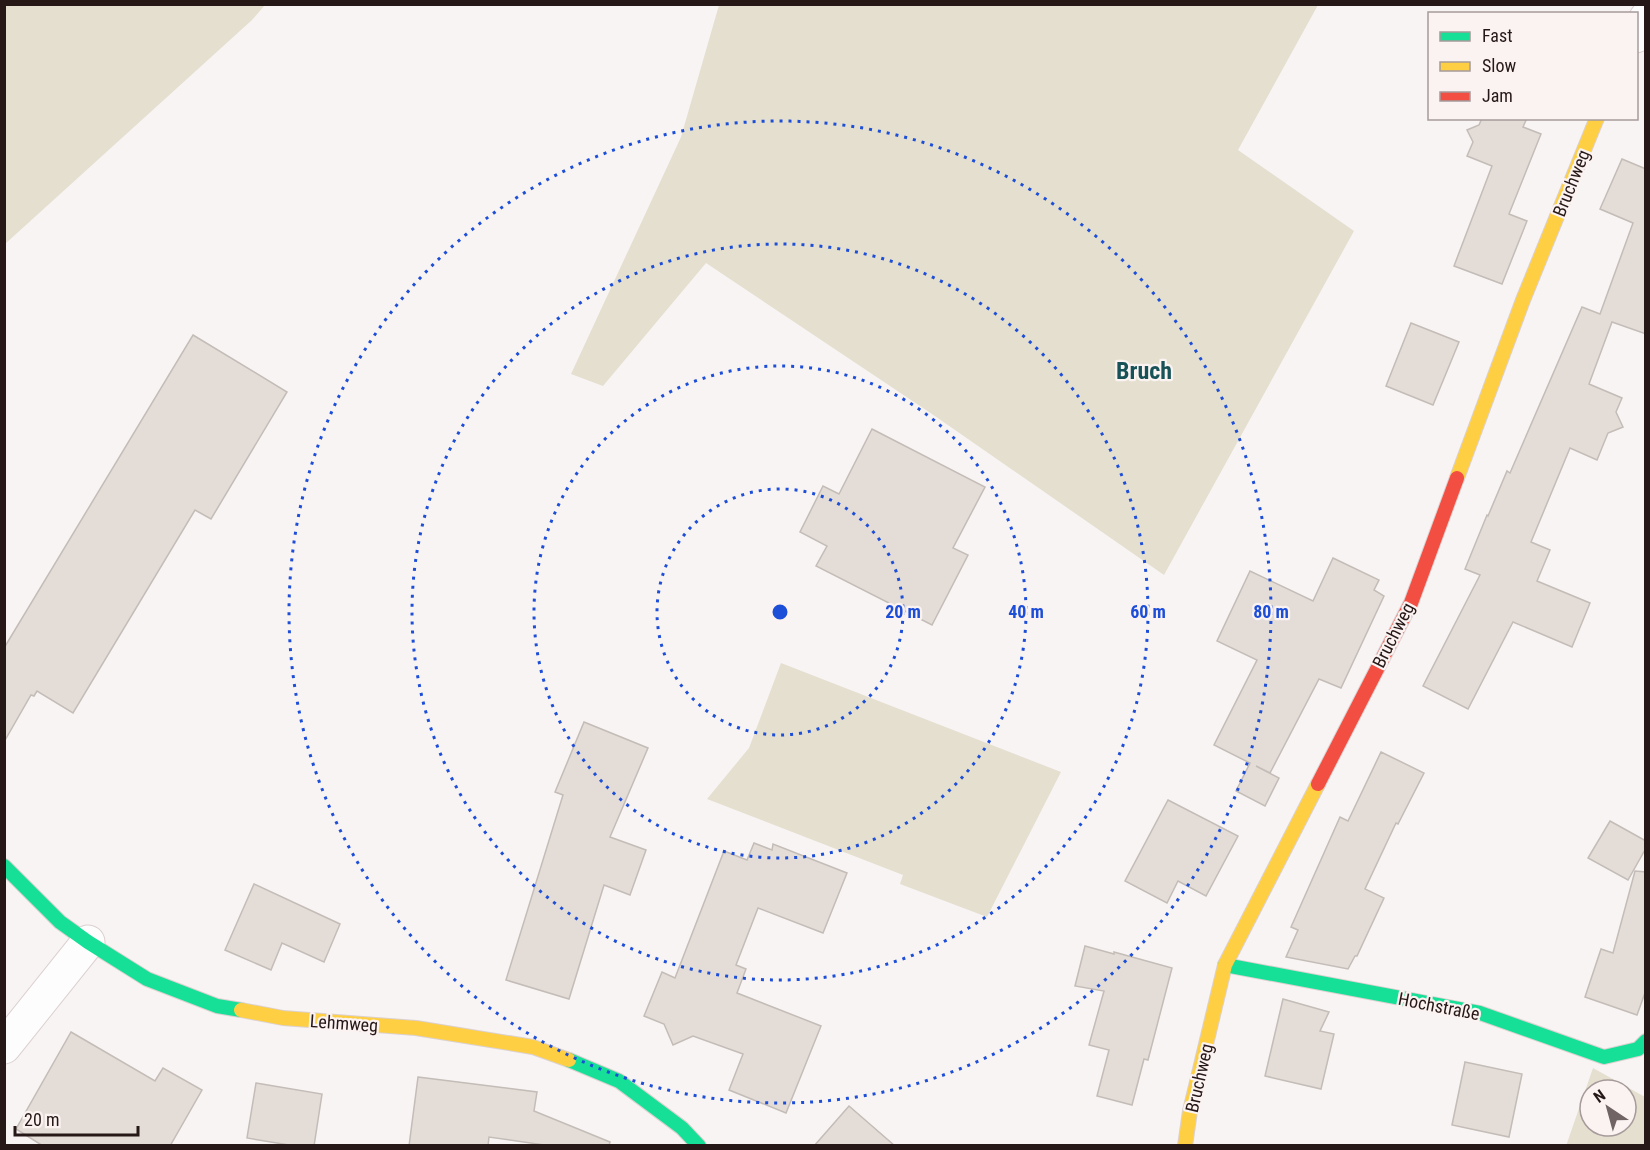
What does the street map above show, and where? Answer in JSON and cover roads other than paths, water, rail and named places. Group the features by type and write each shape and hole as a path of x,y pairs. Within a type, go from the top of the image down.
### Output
{"street":[{"path":"1638,32 1646,18"},
{"name":"Bruchweg","path":"1185,1146 1190,1111 1225,965 1410,603 1523,300 1596,120"},
{"name":"Lehmweg","path":"4,866 60,922 147,979 217,1006 284,1018 416,1028 533,1047 580,1064 619,1082 682,1128 699,1146"},
{"path":"4,1047 88,942"},
{"name":"Hochstraße","path":"1225,965 1480,1013 1604,1056 1638,1049 1646,1041"}],"district":[{"name":"Bruch","path":"1144,371"}]}
